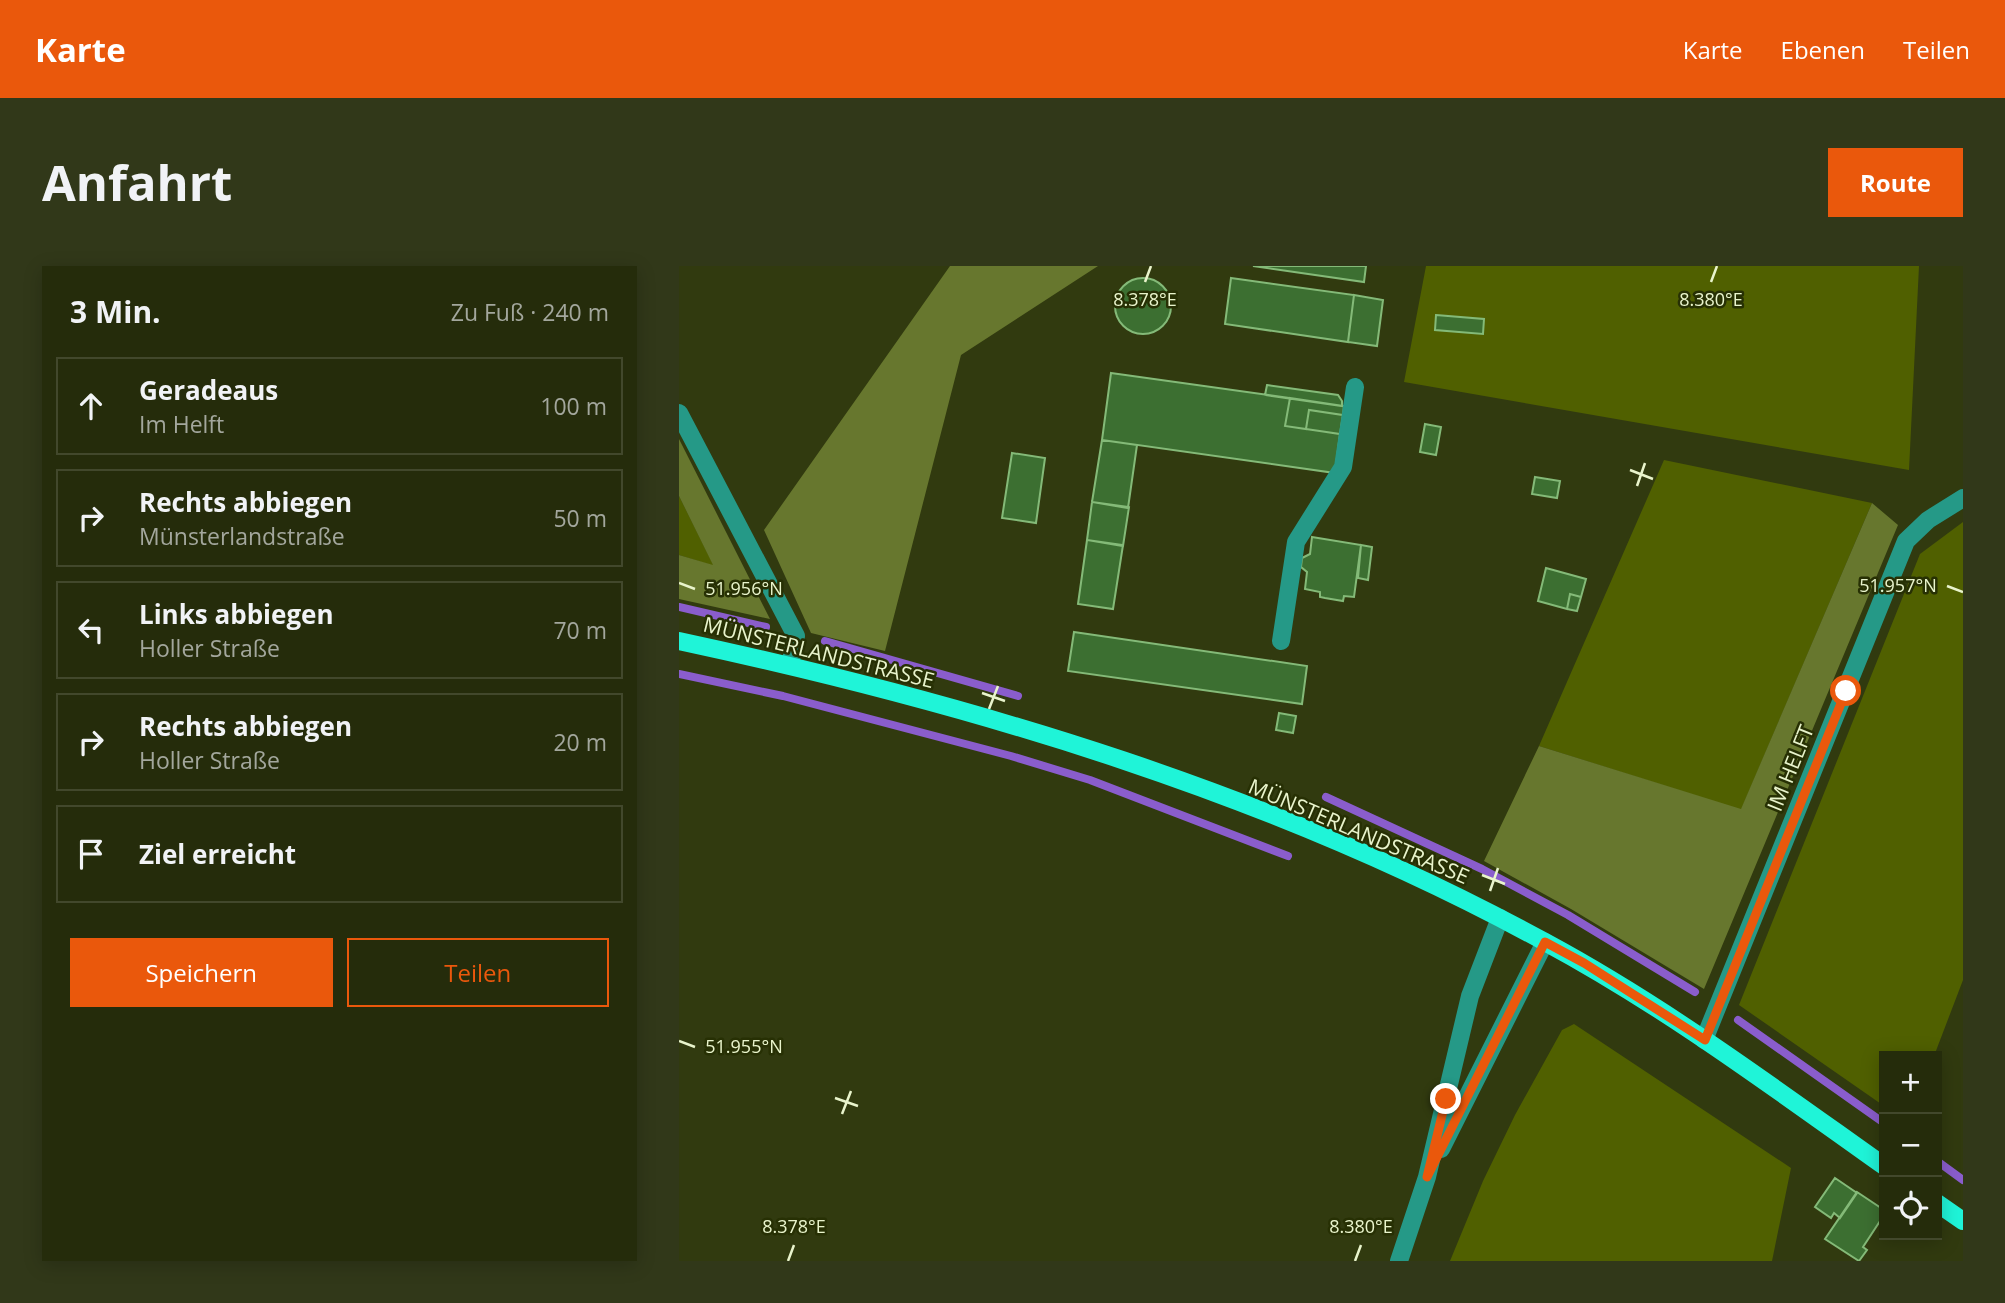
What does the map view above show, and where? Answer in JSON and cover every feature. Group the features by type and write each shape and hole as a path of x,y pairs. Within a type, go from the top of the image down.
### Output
{"main road":[{"name":"MÜNSTERLANDSTRASSE","path":"679,641 790,665 1032,731 1301,826 1500,918 1584,963 1705,1040 1879,1162"},
{"path":"1942,1206 1963,1221"}],"street":[{"path":"1281,641 1296,542 1343,467 1355,387"},
{"path":"679,412 796,636 790,665"},
{"name":"IM HELFT","path":"1705,1040 1906,541 1928,520 1963,498"},
{"path":"1399,1261 1427,1177 1470,996 1500,918"},
{"path":"1427,1177 1545,942"}],"green space":[{"path":"950,266 1098,266 961,355 885,651 811,633 764,530"},
{"path":"1426,266 1919,266 1909,470 1404,382"},
{"path":"679,439 770,619 679,599 679,555 713,565 679,496"},
{"path":"1664,460 1872,503 1741,810 1539,746"},
{"path":"679,496 714,566 679,555"},
{"path":"1872,503 1898,525 1704,989 1571,909 1484,861 1539,746 1741,809"},
{"path":"1963,522 1963,980 1936,1051 1879,1051 1879,1103 1739,1005 1920,554"},
{"path":"1574,1024 1791,1168 1772,1261 1450,1261 1483,1181 1515,1115 1562,1030"}],"building":[{"path":"1253,266 1366,266 1364,282"},
{"path":"1143,278 1154,280 1163,286 1169,295 1169,317 1163,326 1154,332 1143,334 1132,332 1123,326 1117,317 1115,306 1117,295 1123,286 1132,280"},
{"path":"1231,278 1354,295 1348,342 1225,324"},
{"path":"1354,295 1383,300 1377,346 1348,342"},
{"path":"1436,315 1484,319 1483,334 1435,330"},
{"path":"1111,373 1290,398 1285,426 1340,434 1335,473 1102,440"},
{"path":"1267,385 1338,395 1342,406 1265,395"},
{"path":"1290,398 1344,406 1343,415 1309,410 1306,429 1285,426"},
{"path":"1309,410 1343,415 1340,434 1306,429"},
{"path":"1425,424 1441,427 1436,455 1420,452"},
{"path":"1102,440 1137,445 1128,508 1092,502"},
{"path":"1012,453 1045,458 1036,523 1002,518"},
{"path":"1535,477 1560,481 1557,498 1532,494"},
{"path":"1092,502 1129,507 1123,546 1087,540"},
{"path":"1312,537 1361,545 1354,597 1344,596 1343,601 1320,597 1320,592 1305,589 1307,572 1301,567 1302,558 1310,554"},
{"path":"1087,540 1123,545 1113,609 1078,604"},
{"path":"1361,545 1372,547 1368,580 1358,578"},
{"path":"1546,568 1586,579 1581,597 1570,594 1567,609 1538,601"},
{"path":"1570,594 1581,597 1577,611 1567,609"},
{"path":"1074,632 1307,666 1302,704 1068,671"},
{"path":"1279,713 1296,716 1293,733 1276,730"},
{"path":"1835,1178 1857,1193 1840,1218 1834,1213 1831,1218 1815,1207"},
{"path":"1857,1192 1879,1207 1879,1223 1863,1247 1867,1250 1859,1261 1825,1239"}],"waterway":[{"path":"679,607 766,627"},
{"path":"825,641 1018,696"},
{"path":"679,674 783,696 1011,756 1090,780 1288,856"},
{"path":"1326,797 1482,869 1568,915 1695,992"},
{"path":"1738,1020 1879,1119"},
{"path":"1942,1165 1963,1180"}],"route":[{"path":"1446,1099 1427,1177 1545,942 1584,963 1705,1040 1846,691"}]}
